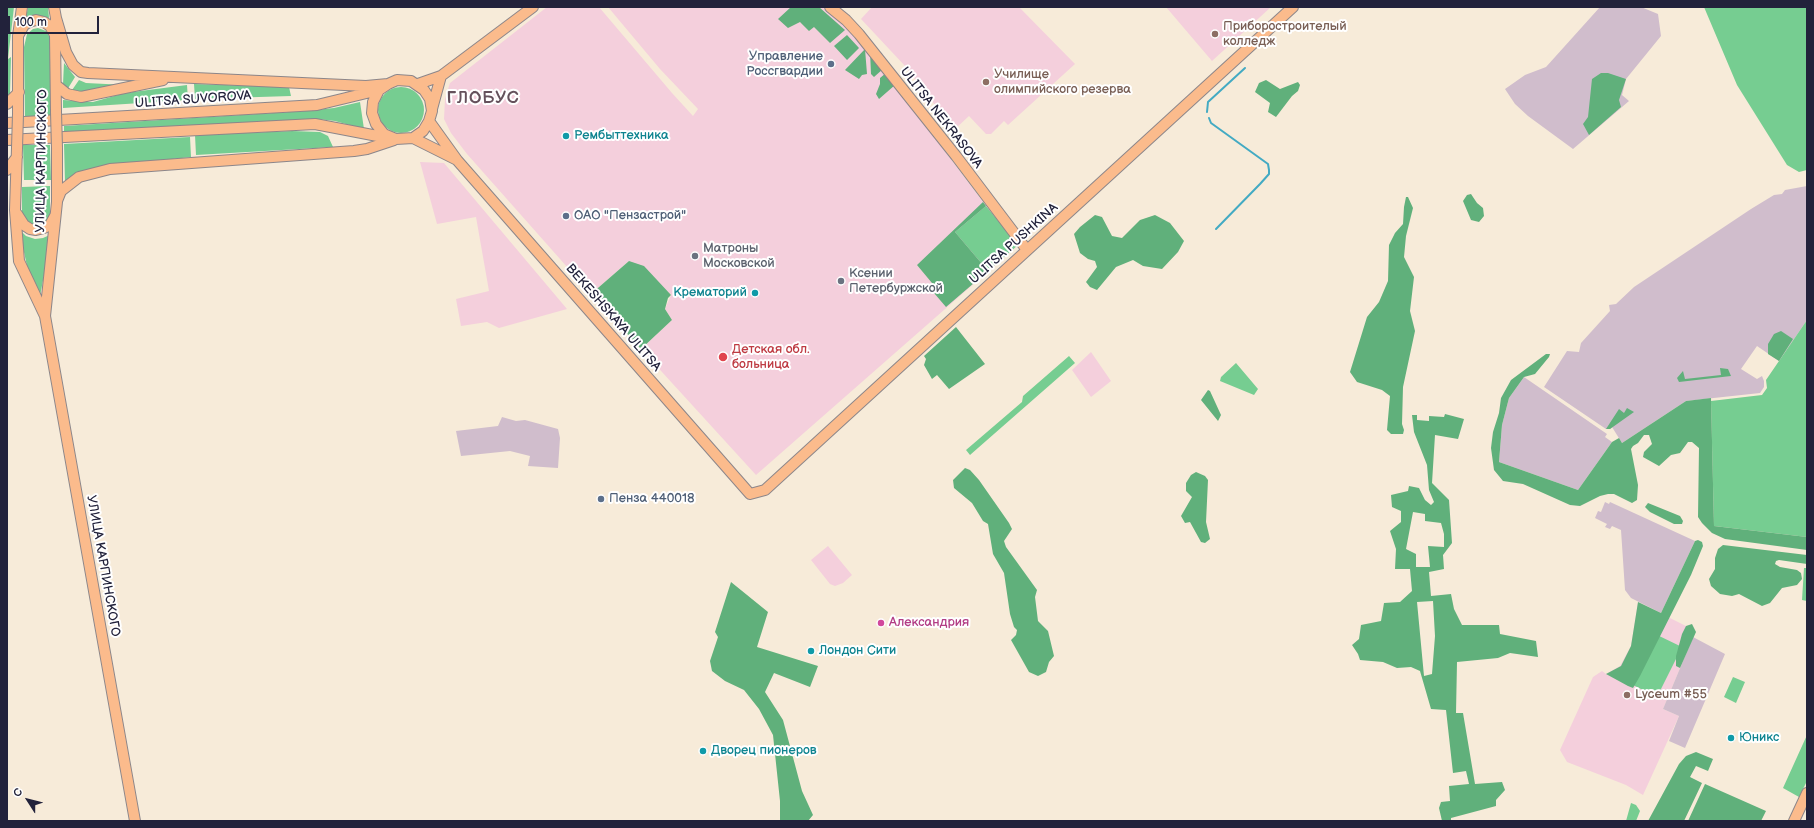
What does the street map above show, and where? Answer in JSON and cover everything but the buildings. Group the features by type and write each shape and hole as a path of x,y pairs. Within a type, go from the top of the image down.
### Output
{"main road":[{"name":"УЛИЦА КАРПИНСКОГО","path":"22,7 18,36 19,92 15,210 19,261 45,316 135,821"},
{"name":"УЛИЦА КАРПИНСКОГО","path":"45,316 57,202 56,18 54,7"},
{"path":"418,84 441,76 533,7"},
{"name":"ULITSA NEKRASOVA","path":"830,7 846,20 859,34 956,156 1027,250"},
{"name":"ULITSA PUSHKINA","path":"750,494 765,490 1293,7"},
{"path":"56,18 66,52 73,65 81,72 383,87"},
{"path":"18,36 24,25 36,20 44,22 50,26 55,36"},
{"path":"7,140 315,124 396,139 413,138 423,131 430,116 441,76"},
{"path":"56,85 67,94 81,97 177,77"},
{"path":"396,139 384,134 376,124 372,113 373,102 383,87 397,80 411,81 418,84 430,99 430,116"},
{"name":"ULITSA SUVOROVA","path":"7,123 317,105 383,87"},
{"path":"7,104 19,92"},
{"name":"BEKESHSKAYA ULITSA","path":"430,116 458,160 750,494"},
{"name":"BEKESHSKAYA ULITSA","path":"413,138 458,160"},
{"path":"57,202 61,192 79,177 110,169 354,151 367,149 396,139"},
{"path":"7,170 17,152"},
{"path":"7,176 16,185"},
{"path":"15,210 24,225 36,230 50,225 55,216"},
{"path":"1794,821 1807,794"}],"shaded area":[{"path":"547,7 599,7 693,116 698,109 660,69 608,7 822,7 837,19 870,51 986,206 1018,245 756,475 641,349 672,320 665,309 671,295 629,261 591,294 467,154 451,133 444,119 445,99 450,83"},
{"name":"Училище олимпийского резерва","path":"872,7 1019,7 1075,64 1008,125 1004,121 991,134 986,134 969,116 954,130 905,66 861,19"},
{"name":"Приборостроителый колледж","path":"1166,7 1271,7 1212,61"},
{"path":"1600,7 1641,7 1658,14 1661,36 1626,79 1622,95 1629,101 1573,149 1528,116 1515,104 1505,89 1525,75 1546,67"},
{"path":"420,162 444,163 567,309 499,328 487,322 461,326 456,299 489,291 476,217 437,224"},
{"path":"1807,186 1807,320 1779,361 1757,346 1741,369 1757,379 1762,376 1764,387 1760,393 1686,401 1622,443 1612,427 1610,429 1606,429 1544,387 1567,351 1579,352 1581,343 1610,311 1609,305 1616,304 1634,287 1774,195 1782,194 1785,190"},
{"path":"1091,352 1111,381 1091,397 1072,370"},
{"path":"1524,377 1607,434 1605,437 1612,442 1578,490 1499,462 1502,425 1509,398"},
{"path":"502,417 516,421 525,420 558,429 560,438 558,468 528,466 530,456 510,451 461,456 456,431 498,426"},
{"path":"1605,502 1609,504 1610,502 1695,541 1661,613 1631,598 1625,590 1621,530 1612,526 1610,529 1605,527 1607,524 1595,518 1598,511 1601,512"},
{"path":"828,546 852,575 843,583 835,586 830,584 811,560"},
{"name":"Lyceum #55","path":"1638,602 1686,626 1693,637 1663,709 1679,716 1643,795 1626,785 1567,762 1560,750 1593,677 1602,671 1606,674 1620,666 1631,646"},
{"path":"1693,637 1725,654 1685,748 1669,741 1679,716 1663,709"}],"green space":[{"path":"7,7 14,7 8,59 11,57 10,94 7,99"},
{"path":"28,7 48,7 49,18 37,15 26,18"},
{"path":"791,7 819,7 845,30 830,43 814,27 809,31 800,22 788,28 778,19"},
{"path":"1704,7 1807,7 1807,170 1799,172 1787,165 1737,85"},
{"path":"38,28 46,31 51,40 52,117 25,117 24,47 27,34 33,29"},
{"path":"847,35 859,48 847,60 834,46"},
{"path":"865,49 867,74 862,75 859,79 845,70"},
{"path":"870,51 883,69 874,77 871,74"},
{"path":"64,63 75,77 67,90 63,84"},
{"path":"886,73 895,85 879,99 876,94 880,84 880,78"},
{"path":"1601,73 1608,73 1626,79 1619,100 1621,107 1589,135 1583,124 1588,117 1592,79"},
{"path":"79,80 86,83 126,85 100,91 70,93"},
{"path":"1266,80 1280,89 1298,82 1300,85 1298,91 1292,96 1276,117 1268,112 1270,103 1255,92 1259,83"},
{"path":"194,84 289,87 291,96 195,99"},
{"path":"187,85 188,100 63,108 63,100 93,102 125,93"},
{"path":"397,87 405,87 414,91 420,97 424,110 420,123 414,129 405,133 397,133 388,129 382,123 378,114 378,106 382,97 388,91"},
{"path":"360,102 364,129 335,121 318,119 64,133 64,126 305,111 334,108"},
{"path":"292,131 320,132 328,136 333,147 196,155 195,135"},
{"path":"190,137 191,157 100,167 79,173 65,182 64,144"},
{"path":"23,145 50,145 51,180 24,180"},
{"path":"50,186 50,214 48,219 44,223 35,226 30,224 23,217 22,187"},
{"path":"1471,194 1477,203 1483,208 1484,216 1479,222 1471,220 1463,201 1467,195"},
{"path":"1406,197 1408,197 1413,208 1406,236 1404,257 1414,277 1410,311 1415,331 1403,387 1402,424 1404,430 1403,434 1391,434 1387,430 1390,396 1382,390 1357,382 1350,372 1367,317 1379,302 1388,281 1389,245 1395,233 1403,224"},
{"path":"983,202 986,206 955,232 988,271 946,307 928,286 932,283 917,265"},
{"path":"986,206 1018,245 988,271 955,232"},
{"path":"1095,215 1102,217 1112,236 1122,238 1140,220 1155,215 1170,223 1184,241 1178,252 1162,269 1143,266 1133,260 1116,267 1097,290 1090,287 1086,282 1097,267 1095,261 1088,259 1080,253 1074,234"},
{"path":"19,229 26,236 35,239 43,238 52,234 40,296 27,266"},
{"path":"629,261 644,266 671,295 668,298 665,309 672,320 641,349 591,294"},
{"path":"1807,320 1807,537 1714,526 1711,401 1762,395 1767,388 1766,380"},
{"path":"956,327 985,364 949,389 937,375 932,379 924,365 926,359 924,356"},
{"path":"1781,331 1793,339 1779,361 1768,354 1768,344 1774,334"},
{"path":"1546,354 1550,354 1549,357 1535,374 1524,377 1509,398 1502,425 1499,462 1578,490 1612,442 1619,438 1622,443 1686,401 1711,398 1714,526 1807,537 1807,550 1725,539 1712,533 1698,517 1699,448 1692,442 1688,442 1680,453 1671,455 1659,466 1643,457 1644,452 1652,444 1649,435 1644,435 1638,443 1633,446 1631,449 1638,485 1637,500 1632,503 1614,494 1608,494 1600,496 1580,506 1570,505 1523,484 1503,481 1494,470 1491,448 1501,398 1511,380"},
{"path":"1069,356 1075,363 970,455 966,450 1022,402 1023,396"},
{"path":"1236,363 1258,389 1254,395 1220,381 1221,377"},
{"path":"1720,368 1728,369 1731,376 1679,382 1677,378 1683,371 1685,379 1721,375"},
{"path":"1208,390 1210,391 1221,415 1218,421 1201,400"},
{"path":"1627,408 1634,412 1610,429 1606,429 1619,409 1624,413"},
{"path":"1445,414 1464,419 1458,439 1435,435 1432,483 1449,500 1452,543 1443,555 1444,569 1429,572 1431,596 1451,594 1454,609 1462,625 1499,625 1500,634 1536,641 1538,657 1510,653 1498,658 1457,662 1456,713 1463,713 1475,784 1502,782 1505,790 1496,800 1496,806 1451,818 1451,821 1442,821 1439,808 1441,802 1450,801 1449,786 1469,784 1466,771 1453,773 1446,710 1431,709 1420,671 1411,667 1397,668 1383,662 1360,660 1352,645 1359,639 1361,625 1381,621 1384,603 1400,602 1412,591 1410,569 1395,569 1396,549 1390,531 1401,522 1401,511 1392,507 1391,495 1408,491 1409,486 1419,488 1425,500 1431,505 1434,502 1429,490 1427,465 1414,432 1412,415 1417,415 1417,420 1429,421 1429,416 1444,417","holes":["1413,512 1425,514 1425,521 1441,523 1444,534 1444,547 1428,546 1430,567 1416,567 1416,554 1406,549","1433,601 1435,636 1432,674 1424,676 1417,602"]},
{"path":"965,468 970,470 979,480 1009,523 1012,529 1004,541 1006,547 1037,590 1035,597 1038,621 1048,631 1054,656 1049,662 1046,672 1038,676 1029,672 1011,640 1016,635 1017,630 1014,627 1010,614 1004,573 993,554 988,524 983,521 972,503 954,488 953,480"},
{"path":"1196,472 1205,476 1208,480 1206,522 1210,539 1205,543 1201,542 1190,522 1185,523 1181,516 1192,497 1186,491 1186,483 1191,475"},
{"path":"1648,503 1680,516 1683,521 1682,524 1674,524 1650,512 1645,507"},
{"path":"1698,540 1702,542 1703,546 1691,575 1633,688 1606,674 1621,666 1631,646 1638,602 1661,613 1695,541"},
{"path":"1723,545 1807,555 1807,564 1779,560 1776,561 1775,564 1780,567 1797,570 1801,573 1802,579 1797,585 1782,588 1770,603 1762,606 1739,594 1732,596 1720,594 1711,586 1709,579 1715,569 1715,558 1718,549"},
{"path":"1804,568 1807,568 1807,601 1802,600"},
{"path":"731,582 768,612 757,647 818,666 810,687 774,673 765,692 783,720 802,791 813,815 808,821 780,821 780,801 773,735 759,709 744,690 725,681 712,671 710,661 718,637 715,632"},
{"path":"1692,624 1696,632 1680,668 1676,666 1676,656 1682,634 1686,626"},
{"path":"1653,633 1682,647 1657,697 1629,683"},
{"path":"1733,677 1745,682 1736,703 1724,697"},
{"path":"1807,735 1807,781 1799,797 1783,788"},
{"path":"1696,752 1713,759 1708,771 1696,766 1690,777 1702,783 1684,821 1648,821 1679,764 1686,756"},
{"path":"1705,784 1766,811 1761,821 1688,821"},
{"path":"1631,803 1636,805 1640,811 1636,821 1626,821"}],"waterway":[{"path":"1207,112 1208,102 1245,68"},
{"path":"1209,118 1211,123 1268,164 1269,170 1269,174 1216,229"}],"place":[{"name":"Приборостроителый колледж","path":"1215,34"},
{"name":"Управление Россгвардии","path":"831,64"},
{"name":"Училище олимпийского резерва","path":"986,82"},
{"name":"Рембыттехника","path":"566,136"},
{"name":"ОАО \"Пензастрой\"","path":"566,216"},
{"name":"Матроны Московской","path":"695,256"},
{"name":"Ксении Петербуржской","path":"841,281"},
{"name":"Крематорий","path":"755,293"},
{"name":"Детская обл. больница","path":"723,357"},
{"name":"Пенза 440018","path":"601,499"},
{"name":"Александрия","path":"881,623"},
{"name":"Лондон Сити","path":"811,651"},
{"name":"Lyceum #55","path":"1627,695"},
{"name":"Юникс","path":"1731,738"},
{"name":"Дворец пионеров","path":"703,751"}],"district":[{"name":"ГЛОБУС","path":"483,99"}]}
